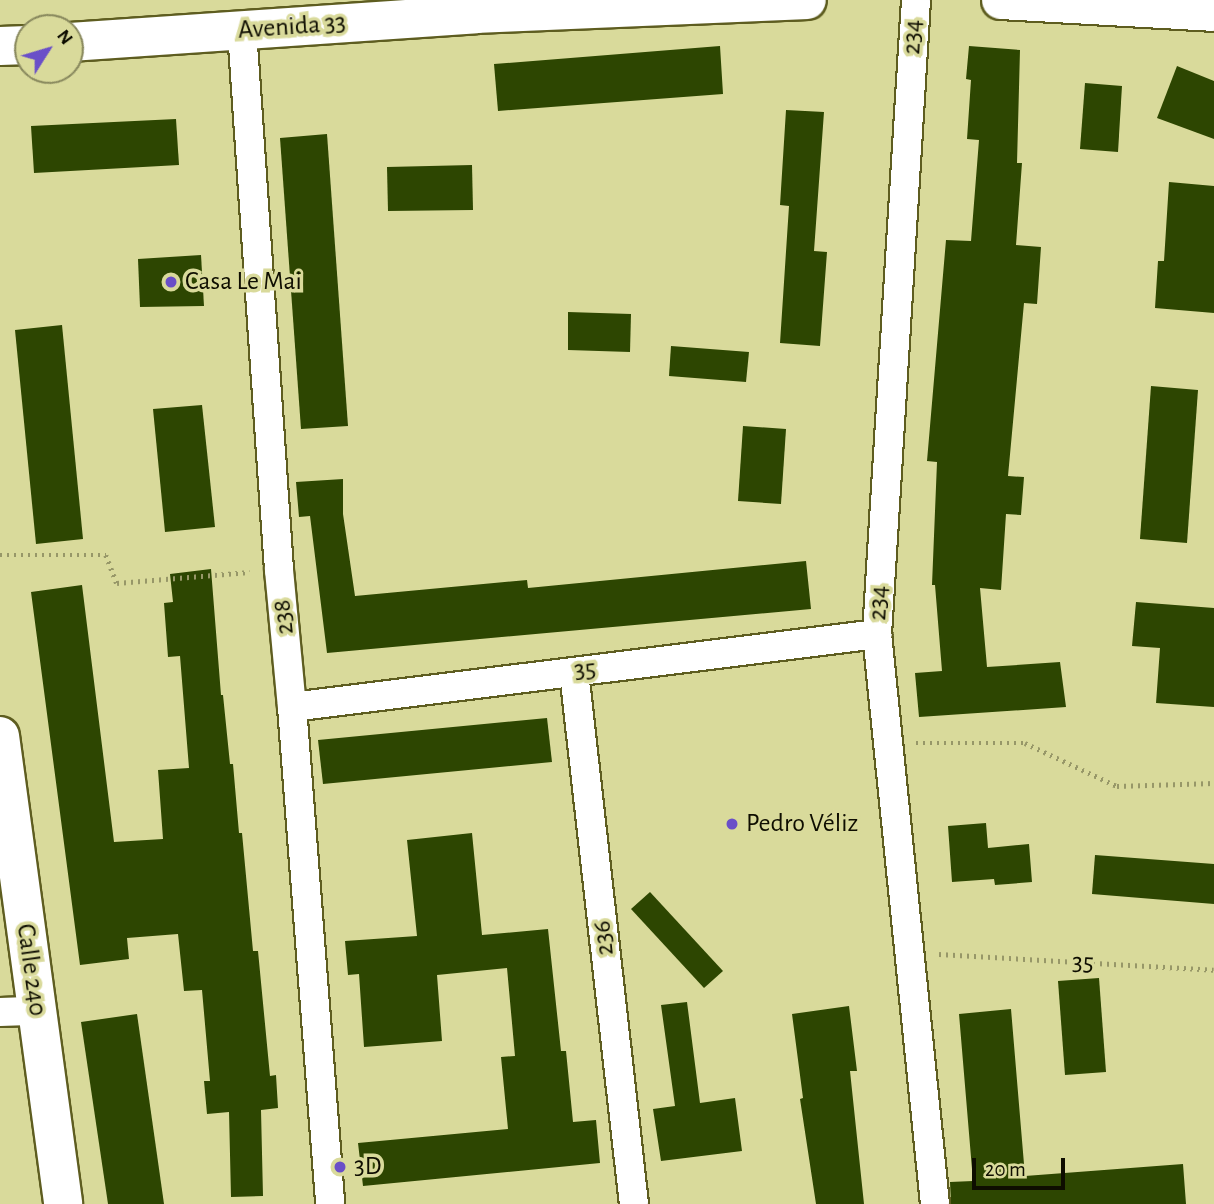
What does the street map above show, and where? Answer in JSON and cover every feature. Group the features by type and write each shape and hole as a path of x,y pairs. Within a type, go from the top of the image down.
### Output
{"street":[{"name":"Avenida 33","path":"84,41 476,14 807,0"},
{"name":"234","path":"916,0 877,634 935,1204"},
{"path":"1001,0 1214,12"},
{"name":"238","path":"242,30 279,570 330,1204"},
{"name":"35","path":"292,707 877,634"},
{"name":"236","path":"574,671 634,1204"},
{"name":"Calle 240","path":"1,755 18,1011 63,1204"}],"path":[{"path":"0,555 106,555 117,583 279,570"},
{"path":"888,743 1025,743 1117,786 1214,783"},
{"name":"35","path":"911,952 1214,970"}],"building":[{"path":"720,46 723,94 498,111 494,64"},
{"path":"969,46 1020,50 1017,163 1022,163 1016,245 1041,247 1037,304 1024,303 1008,476 1024,477 1021,515 1006,514 1001,590 980,588 987,667 1060,662 1066,707 919,717 915,673 942,671 935,585 932,585 937,462 927,461 946,240 971,241 979,140 967,139 971,80 966,79"},
{"path":"1177,66 1214,81 1214,139 1157,118"},
{"path":"1085,83 1122,86 1118,152 1080,149"},
{"path":"786,110 824,112 814,251 827,252 820,346 780,343 789,206 780,205"},
{"path":"176,119 179,165 34,173 31,126"},
{"path":"327,134 348,426 301,429 280,138"},
{"path":"472,165 473,210 388,211 387,167"},
{"path":"1169,182 1214,186 1214,313 1155,308 1158,261 1164,261"},
{"name":"Casa Le Mai","path":"201,255 204,306 140,307 138,259"},
{"path":"568,312 631,314 630,352 568,350"},
{"path":"62,325 83,539 36,544 15,330"},
{"path":"671,346 749,352 746,382 669,376"},
{"path":"1151,386 1198,390 1187,543 1140,539"},
{"path":"202,405 215,527 165,532 153,409"},
{"path":"743,426 786,429 781,504 738,501"},
{"path":"343,479 343,514 355,596 527,580 528,588 806,561 811,609 327,653 310,516 299,517 296,482"},
{"path":"211,569 221,695 230,764 233,764 239,833 242,833 253,951 258,951 270,1076 276,1075 278,1108 261,1110 263,1196 231,1197 229,1112 207,1114 204,1081 210,1081 202,990 184,991 178,934 127,938 129,959 80,965 31,592 82,585 114,842 163,839 158,770 189,768 180,656 168,657 164,603 173,602 170,574"},
{"path":"1136,602 1214,608 1214,707 1156,703 1160,648 1132,646"},
{"path":"547,718 552,762 323,784 318,740"},
{"path":"986,823 988,848 1029,844 1032,882 995,885 994,879 952,882 948,826"},
{"path":"472,833 482,935 548,929 561,1051 566,1051 573,1122 596,1120 600,1163 363,1186 358,1143 508,1129 501,1057 515,1056 507,968 437,975 442,1041 364,1047 359,974 348,975 345,941 417,936 407,840"},
{"path":"1095,855 1214,864 1214,904 1092,894"},
{"path":"650,892 723,971 704,988 631,909"},
{"path":"1099,978 1106,1072 1065,1075 1058,981"},
{"path":"687,1002 700,1103 735,1098 742,1151 661,1161 653,1109 675,1106 661,1005"},
{"path":"849,1006 857,1071 850,1071 864,1204 816,1204 800,1099 803,1098 792,1014"},
{"path":"1011,1009 1025,1176 1183,1164 1186,1204 951,1204 950,1182 973,1181 959,1014"},
{"path":"137,1014 164,1204 108,1204 81,1022"}],"place":[{"name":"Casa Le Mai","path":"171,282"},
{"name":"Pedro Véliz","path":"732,824"},
{"name":"3D","path":"340,1167"}]}
